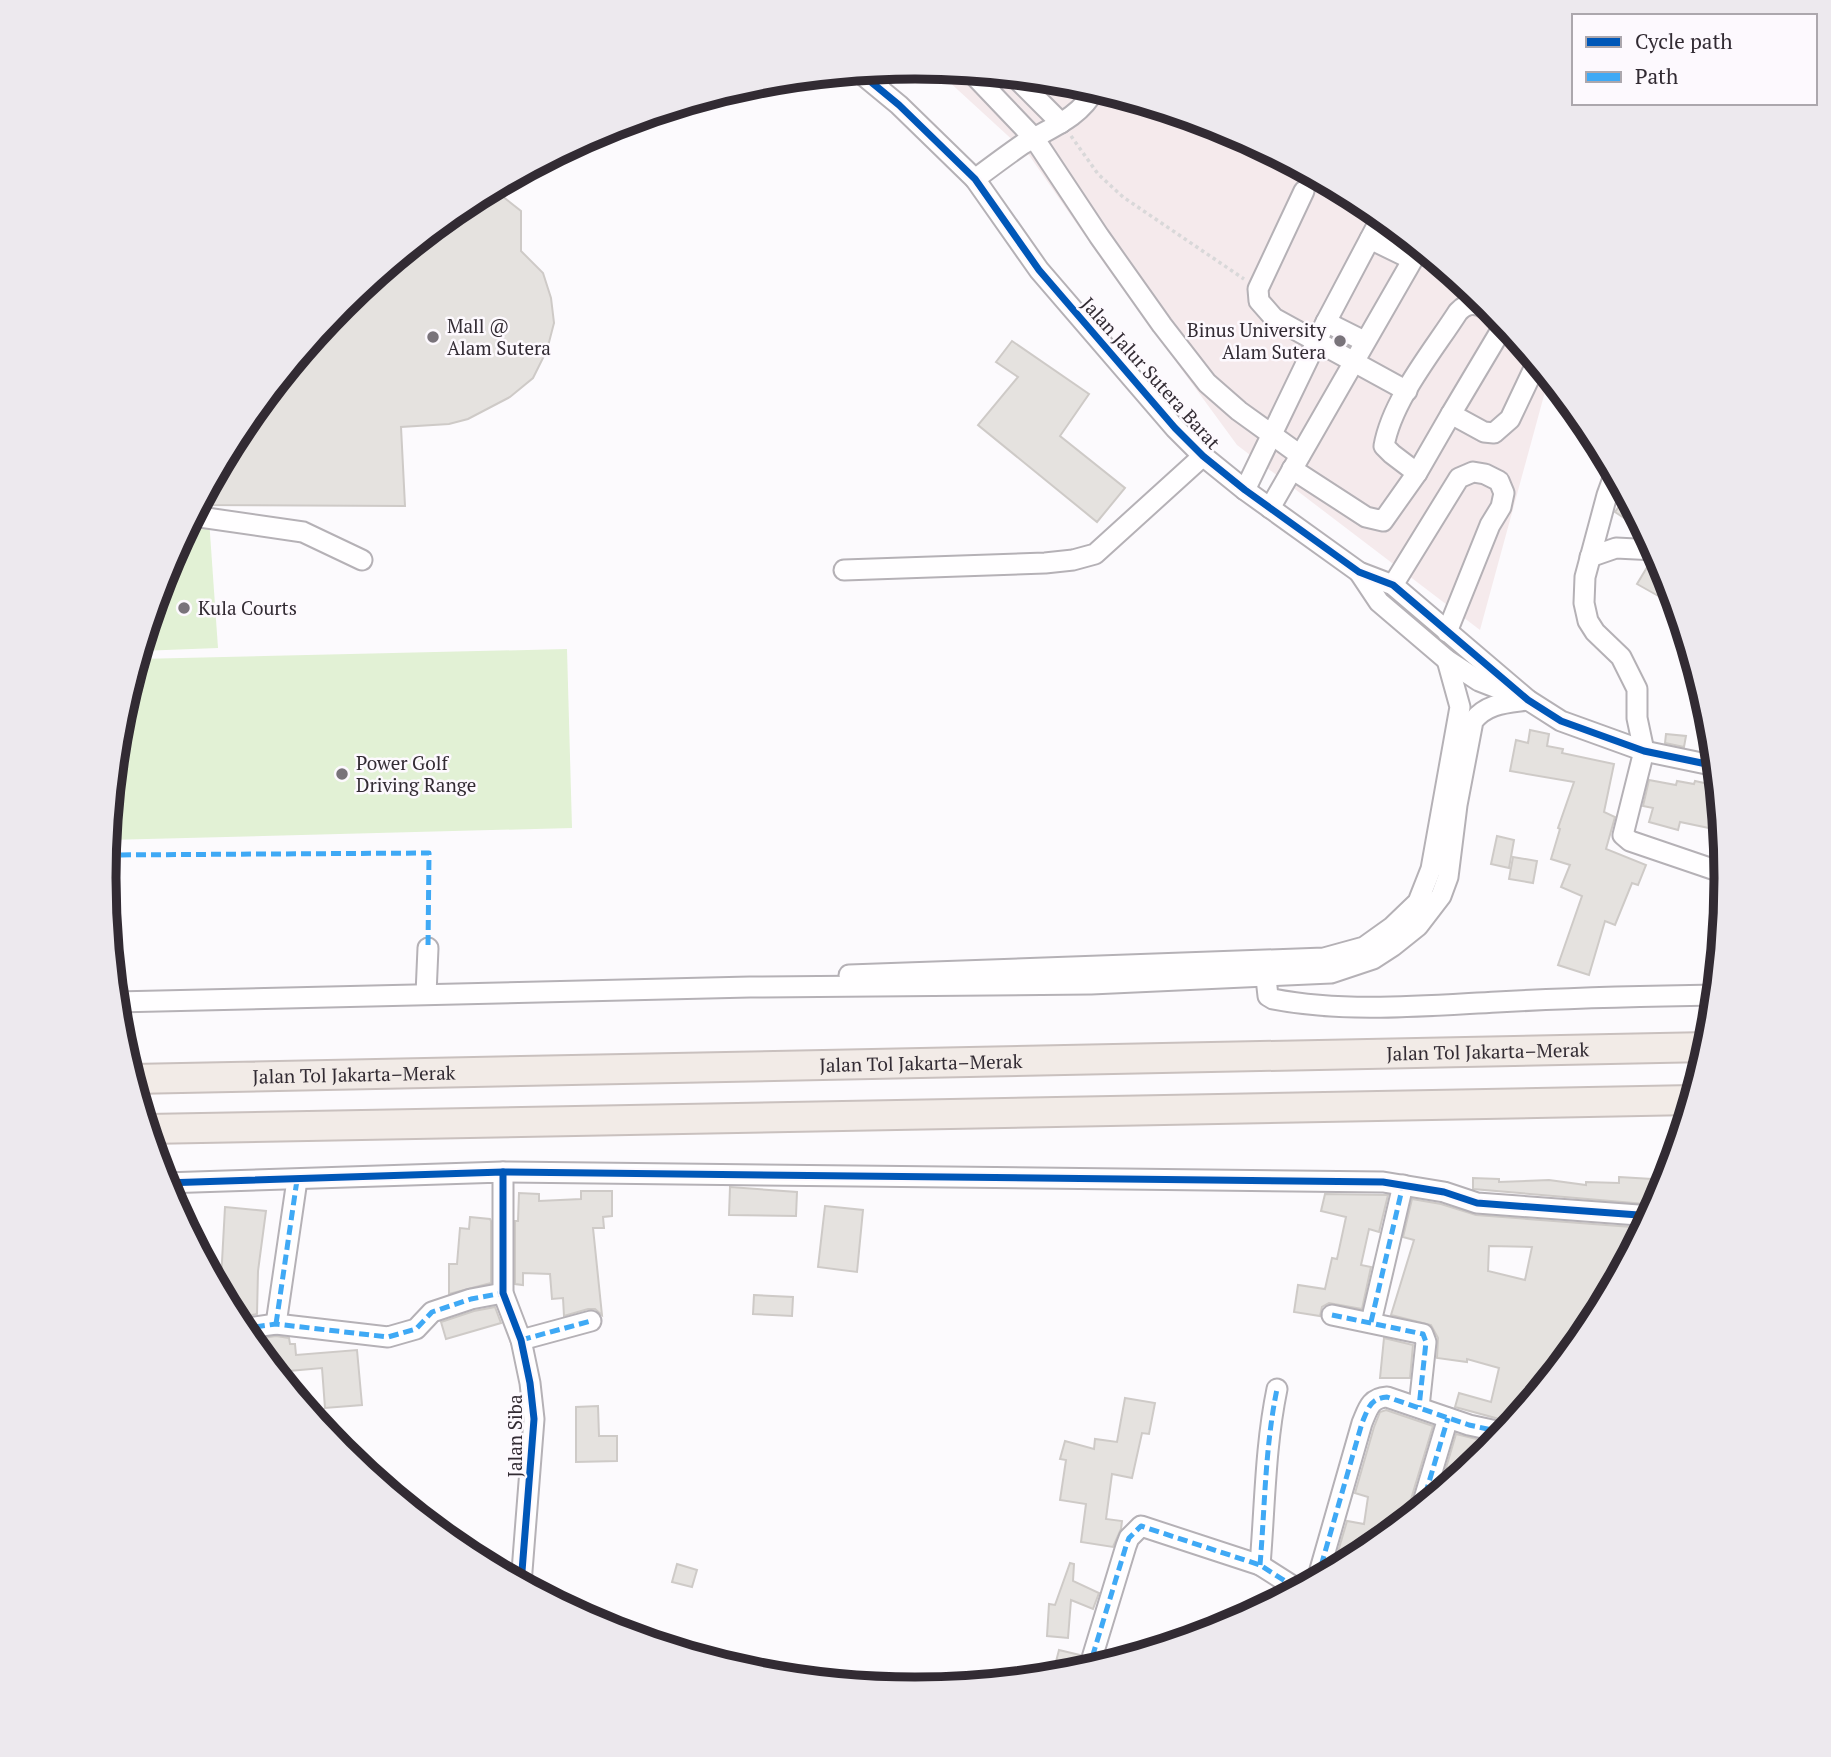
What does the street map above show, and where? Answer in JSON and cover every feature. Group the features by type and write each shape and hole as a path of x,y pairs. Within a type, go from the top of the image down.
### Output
{"highway":[{"name":"Jalan Tol Jakarta–Merak","path":"142,1079 1697,1047"},
{"path":"156,1129 1684,1100"}],"street":[{"name":"Jalan Jalur Sutera Barat","path":"869,80 899,105 975,179 1039,270 1175,428 1203,456 1245,490 1359,572 1393,585 1528,700"},
{"path":"980,81 1034,138 1138,292 1206,383 1238,411 1272,435 1296,462 1366,517 1383,521 1391,513 1500,333"},
{"path":"1025,87 1061,123"},
{"path":"975,179 1078,111 1088,98"},
{"path":"1304,191 1258,289 1259,301 1274,318 1407,391"},
{"path":"1245,490 1326,322 1377,226"},
{"path":"1370,239 1412,252"},
{"path":"1270,508 1414,254"},
{"path":"1417,473 1384,446 1387,432 1407,391 1463,306 1471,304"},
{"path":"1326,322 1364,341"},
{"path":"1451,414 1484,432 1494,433 1510,419 1533,371"},
{"path":"844,570 1045,563 1095,554 1203,456"},
{"path":"1393,585 1459,478 1472,472 1485,474 1499,481 1504,493 1501,507 1490,525 1447,632"},
{"path":"1611,485 1590,557 1584,603 1588,621 1595,632 1621,657 1637,690 1637,718 1644,751 1623,835 1630,841 1715,870"},
{"path":"202,517 303,532 362,560"},
{"path":"1590,557 1616,548 1644,549"},
{"name":"Jalan Jalur Sutera Barat","path":"1359,572 1379,602 1447,660 1479,681 1528,700"},
{"path":"750,987 864,973 1324,958 1364,947 1392,927 1418,902 1431,869 1460,707 1447,660"},
{"path":"126,1002 750,987 1078,985 1331,973 1373,959 1418,926 1441,896 1448,877 1457,805 1473,722 1481,711 1499,704 1528,700 1573,726 1644,751 1706,764"},
{"path":"426,994 428,948"},
{"path":"1266,978 1268,996 1309,1006 1400,1007 1706,995"},
{"path":"254,1327 276,1324 388,1337 416,1329 432,1312 471,1299 502,1293 503,1172"},
{"path":"176,1183 503,1172 1383,1182 1444,1192 1477,1203 1641,1215"},
{"path":"276,1324 297,1180"},
{"path":"1371,1322 1403,1185"},
{"name":"Jalan Siba","path":"502,1293 521,1340 534,1419 522,1574"},
{"path":"1332,1315 1417,1331 1426,1338 1419,1407"},
{"path":"521,1340 591,1321"},
{"path":"1260,1565 1266,1500 1265,1465 1269,1427 1278,1389"},
{"path":"1321,1568 1362,1423 1371,1402 1387,1397 1448,1418 1494,1430"},
{"path":"1425,1494 1448,1418"},
{"path":"1092,1658 1126,1546 1129,1538 1141,1526 1260,1565 1290,1584"}],"path":[{"path":"1061,123 1098,174 1123,197 1258,289"}],"shaded area":[{"name":"Binus University Alam Sutera","path":"947,80 1072,94 1173,121 1222,140 1269,161 1360,214 1443,277 1481,313 1546,387 1480,630 1237,445 1108,269 1029,155"}],"green space":[{"name":"Kula Courts","path":"201,519 209,519 218,648 149,651 177,572"},
{"name":"Power Golf Driving Range","path":"567,649 572,828 117,840 131,722 147,659"}],"building":[{"name":"Mall @ Alam Sutera","path":"501,195 521,211 521,251 543,273 551,298 554,323 547,350 533,378 510,397 468,419 449,424 401,427 405,506 209,505 251,434 314,351 388,277 429,244"},
{"path":"1012,341 1089,394 1060,436 1125,488 1097,522 978,425 1018,377 996,362"},
{"path":"1621,503 1632,523 1615,512"},
{"path":"1649,564 1665,600 1637,584"},
{"path":"1530,730 1549,734 1547,746 1563,749 1562,753 1614,764 1604,812 1615,817 1606,849 1646,865 1638,885 1632,883 1615,925 1605,921 1589,975 1558,965 1582,896 1561,887 1570,865 1551,859 1560,829 1558,828 1574,782 1510,771 1516,740 1528,743"},
{"path":"1666,734 1686,736 1684,747 1665,743"},
{"path":"1649,780 1676,785 1677,781 1709,784 1714,829 1680,822 1678,830 1649,822 1653,808 1643,806"},
{"path":"1497,836 1514,840 1509,868 1491,864"},
{"path":"1513,857 1537,861 1533,883 1509,879"},
{"path":"1619,1177 1656,1179 1646,1204 1473,1189 1473,1178 1499,1179 1499,1182 1549,1180 1586,1185 1586,1182 1619,1183"},
{"path":"730,1187 797,1192 796,1216 729,1215"},
{"path":"581,1191 612,1191 612,1216 603,1217 604,1228 593,1228 602,1315 595,1309 588,1309 564,1316 563,1298 552,1299 550,1274 523,1273 523,1285 515,1284 515,1221 518,1221 519,1193 539,1194 539,1201 581,1199"},
{"path":"1325,1194 1388,1195 1379,1232 1369,1229 1361,1265 1371,1267 1362,1309 1329,1303 1322,1307 1320,1316 1294,1312 1298,1285 1325,1289 1332,1258 1337,1259 1346,1217 1321,1211"},
{"path":"1412,1199 1441,1204 1476,1215 1635,1227 1610,1275 1605,1274 1603,1286 1580,1323 1568,1340 1565,1340 1550,1365 1504,1420 1455,1407 1459,1393 1491,1402 1499,1368 1467,1359 1467,1362 1437,1358 1438,1338 1431,1325 1391,1315 1414,1240 1403,1237","holes":["1489,1246 1532,1247 1525,1280 1488,1271"]},
{"path":"825,1206 863,1210 857,1272 818,1267"},
{"path":"225,1207 266,1211 258,1271 257,1314 247,1316 221,1275"},
{"path":"470,1217 491,1221 491,1283 449,1294 449,1264 457,1264 460,1228 469,1229"},
{"path":"754,1295 793,1297 792,1316 753,1314"},
{"path":"495,1307 501,1323 446,1339 441,1322"},
{"path":"262,1338 289,1338 290,1344 295,1344 296,1355 357,1350 362,1405 325,1408 322,1368 289,1371 290,1376"},
{"path":"1384,1338 1413,1345 1410,1378 1380,1378"},
{"path":"1125,1398 1155,1403 1149,1434 1142,1433 1132,1478 1112,1474 1106,1519 1122,1521 1121,1529 1113,1547 1081,1542 1086,1504 1060,1500 1066,1460 1060,1459 1065,1441 1094,1449 1095,1439 1117,1442"},
{"path":"598,1406 599,1436 617,1436 617,1461 576,1462 576,1407"},
{"path":"1386,1410 1433,1426 1409,1507 1336,1558 1347,1521 1364,1524 1368,1497 1355,1493 1380,1412"},
{"path":"1456,1434 1484,1441 1481,1444 1442,1481"},
{"path":"1070,1563 1074,1564 1073,1581 1099,1593 1093,1609 1071,1600 1068,1638 1047,1636 1049,1604 1055,1605"},
{"path":"677,1564 697,1570 692,1587 672,1582"},
{"path":"1059,1650 1080,1655 1079,1661 1055,1666"}],"marked path":[{"path":"116,855 429,853 428,948"},
{"path":"276,1324 297,1180"},
{"path":"1371,1322 1403,1185"},
{"path":"254,1327 276,1324 388,1337 416,1329 432,1312 471,1299 503,1293"},
{"path":"1332,1315 1423,1334 1426,1342 1419,1407"},
{"path":"521,1340 591,1321"},
{"path":"1260,1565 1268,1455 1277,1389"},
{"path":"1321,1568 1362,1423 1373,1402 1387,1397 1469,1425 1494,1430"},
{"path":"1425,1494 1448,1418"},
{"path":"1092,1658 1126,1546 1129,1538 1141,1526 1260,1565 1290,1584"}],"cycle path":[{"path":"869,80 899,105 975,179 1039,270 1175,428 1203,456 1245,490 1359,572 1393,585 1528,700 1561,721 1644,751 1706,764"},
{"path":"503,1172 1383,1182 1444,1192 1477,1203 1641,1215"},
{"path":"176,1183 503,1172 503,1293 521,1340 534,1419 522,1574"}],"place":[{"name":"Mall @ Alam Sutera","path":"433,337"},
{"name":"Binus University Alam Sutera","path":"1340,341"},
{"name":"Kula Courts","path":"184,608"},
{"name":"Power Golf Driving Range","path":"342,774"}]}
